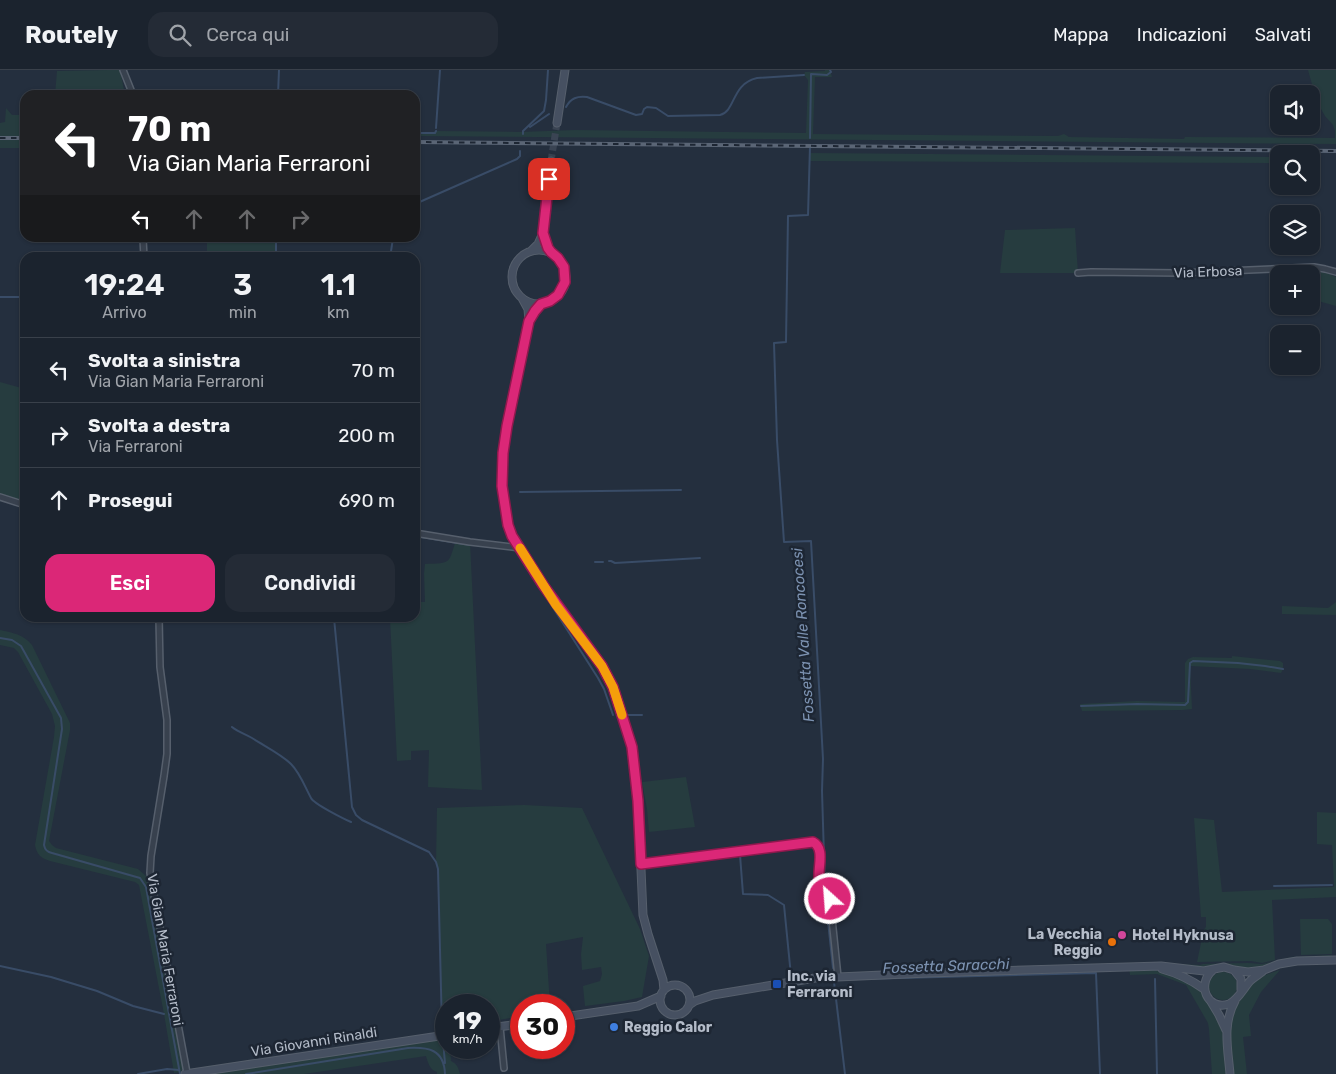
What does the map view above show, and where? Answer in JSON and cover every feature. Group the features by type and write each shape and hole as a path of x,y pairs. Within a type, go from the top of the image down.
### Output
{"street":[{"path":"123,70 132,90"},
{"path":"558,123 566,70"},
{"path":"551,161 543,233 538,244 531,251 518,258 512,272 513,286 528,309 529,321 507,426 503,453 502,486 508,525 512,536 556,605 602,666 613,687 632,747 638,801 643,915 663,980 663,1009"},
{"path":"529,321 541,304 555,298 565,282 564,267 551,252 543,233"},
{"path":"531,251 551,252"},
{"name":"Via Erbosa","path":"1078,272 1180,274 1308,267 1325,268 1336,272"},
{"path":"522,298 541,304"},
{"path":"0,497 20,503"},
{"path":"420,534 520,548"},
{"name":"Via Gian Maria Ferraroni","path":"159,622 159,658 167,720 167,748 150,873 186,1074"},
{"path":"641,864 813,842 817,844 820,850 819,879 829,896 838,977"},
{"path":"689,1005 713,995 806,979 928,973 1164,966 1204,971 1224,966 1248,972 1264,970 1279,964 1297,961 1336,960"},
{"path":"1154,967 1176,974 1204,989 1226,1031"},
{"path":"660,969 668,978 688,991 713,995"},
{"path":"1204,989 1206,978 1213,969"},
{"path":"1194,970 1195,983"},
{"path":"1230,1074 1226,1031 1231,1008 1239,996 1242,985 1241,979 1234,970"},
{"path":"1241,991 1264,970"},
{"path":"638,1006 662,993 670,985 677,985"},
{"path":"575,1015 638,1006 653,1006 663,1009 668,1013 678,1015 686,1011 689,1005 690,994 688,991"},
{"path":"1208,998 1221,1004 1235,1001"},
{"path":"504,1068 500,1027 510,1026"},
{"name":"Via Giovanni Rinaldi","path":"186,1074 435,1036"}],"green space":[{"path":"120,70 124,90 55,90 57,71"},
{"path":"830,70 832,77 815,77 813,134 1058,136 1064,134 1069,137 1184,139 1185,137 1335,138 1333,125 1321,109 1320,85 1312,85 1308,70 1336,70 1336,144 420,136 420,133 435,133 436,131 521,132 575,130 806,133 808,80 804,75 805,72"},
{"path":"6,108 12,115 20,115 20,148 0,148 0,123 5,122"},
{"path":"810,153 1270,157 1270,163 810,161"},
{"path":"1075,228 1078,273 1000,273 1005,230"},
{"path":"207,242 276,242 275,252 207,252"},
{"path":"1320,272 1336,277 1336,306 1320,302"},
{"path":"0,382 20,388 20,503 0,497"},
{"path":"456,540 470,542 482,790 428,787 429,750 411,751 411,760 397,761 390,622 420,622 420,602 425,602 425,564 448,561"},
{"path":"1336,602 1336,615 1282,614 1282,606 1328,608"},
{"path":"0,630 21,636 29,641 70,723 49,841 56,848 138,869 151,879 184,1071 174,1073 139,885 135,882 50,861 38,854 35,845 55,726 52,714 18,652 14,648 0,645"},
{"path":"1232,656 1280,661 1283,663 1283,669 1281,673 1250,669 1190,666 1192,709 1082,711 1080,704 1137,701 1185,702 1185,663 1188,659 1193,657 1232,658"},
{"path":"686,777 695,827 649,832 642,782"},
{"path":"524,805 582,808 640,929 649,956 642,997 585,1006 583,986 600,981 602,974 601,967 582,970 583,937 546,944 549,994 510,994 510,1018 500,1020 500,994 441,994 438,869 436,862 437,808"},
{"path":"1317,812 1336,813 1336,897 1272,900 1275,960 1262,963 1251,961 1197,962 1201,933 1206,927 1206,917 1201,917 1194,818 1214,820 1222,892 1334,887 1332,845 1317,844"},
{"path":"1300,919 1328,919 1332,924 1332,954 1301,955"},
{"path":"1332,955 1332,957 1254,969 1206,969 1177,964 1262,964 1292,957"},
{"path":"1129,965 1172,974 1199,989 1216,1014 1222,1028 1226,1074 1212,1074 1208,1023 1186,985 1157,974 1130,975"},
{"path":"1280,970 1261,992 1249,1015 1251,1036 1243,1037 1247,1074 1234,1074 1230,1032 1233,1013 1252,983 1262,976"},
{"path":"1223,972 1233,976 1237,986 1233,996 1223,1000 1213,996 1209,986 1213,976"},
{"path":"435,1040 435,1059 451,1059 457,1066 460,1074 437,1074 430,1066 426,1056 304,1074 208,1074"}],"waterway":[{"path":"278,90 279,70"},
{"path":"436,128 440,70"},
{"path":"523,134 523,131 544,111 548,70"},
{"name":"Fossetta Valle Roncocesi","path":"810,138 811,74 827,75 831,72 830,70"},
{"path":"566,107 577,97 587,97 636,115 642,114 647,107 656,108 668,116 720,115 725,113 738,91 749,81 757,78 804,75"},
{"path":"530,127 549,114"},
{"path":"420,133 435,133 436,131"},
{"name":"Fossetta Valle Roncocesi","path":"810,146 808,215 788,216 786,342 774,343 777,440 784,542 811,541 823,759 825,889"},
{"path":"420,202 517,159 520,156 520,151"},
{"path":"276,242 276,252"},
{"path":"391,252 392,242"},
{"path":"0,297 20,297"},
{"path":"520,492 681,490"},
{"path":"420,537 470,545"},
{"path":"520,556 598,678 613,715"},
{"path":"609,561 615,563 700,558"},
{"path":"595,562 603,562"},
{"path":"334,622 352,807 356,815 362,820 429,852 436,862 438,869 441,994"},
{"path":"0,638 12,640 21,646 61,718 62,729 44,845 46,849 50,853 140,878 146,887 180,1074"},
{"path":"1081,706 1185,705 1188,702 1190,663 1193,661 1238,663 1283,669"},
{"path":"625,715 642,715"},
{"path":"232,727 287,760 297,772 313,801 351,822"},
{"path":"740,855 743,894 768,895 784,905 791,976"},
{"path":"1274,886 1332,885"},
{"name":"Fossetta Valle Roncocesi","path":"825,893 833,968"},
{"path":"0,966 51,977 97,991 133,1006 164,1014"},
{"name":"Fossetta Saracchi","path":"860,979 1096,973 1100,1074"},
{"path":"1155,979 1157,1074"},
{"name":"Fossetta Valle Roncocesi","path":"834,982 845,1074"},
{"path":"246,1074 408,1048 422,1048 434,1051 442,1059 445,1074"},
{"path":"445,1059 445,1063"},
{"path":"138,1074 167,1069 179,1070"}],"tunnel":[{"path":"551,161 557,123"}],"railway":[{"path":"0,138 20,138"},
{"path":"420,142 1336,151"}],"slow traffic":[{"path":"520,548 556,605 602,666 613,687 622,715"}],"place":[{"name":"Hotel Hyknusa","path":"1122,935"},
{"name":"La Vecchia Reggio","path":"1112,942"},
{"name":"Inc. via Ferraroni","path":"777,984"},
{"name":"Reggio Calor","path":"614,1027"}],"route":[{"path":"549,179 543,233 548,248 562,262 566,277 564,286 558,295 550,301 541,304 529,321 507,426 503,453 502,486 508,525 512,536 562,614 602,666 613,687 632,747 638,801 641,864 815,842 820,850 820,883 830,899"}]}
